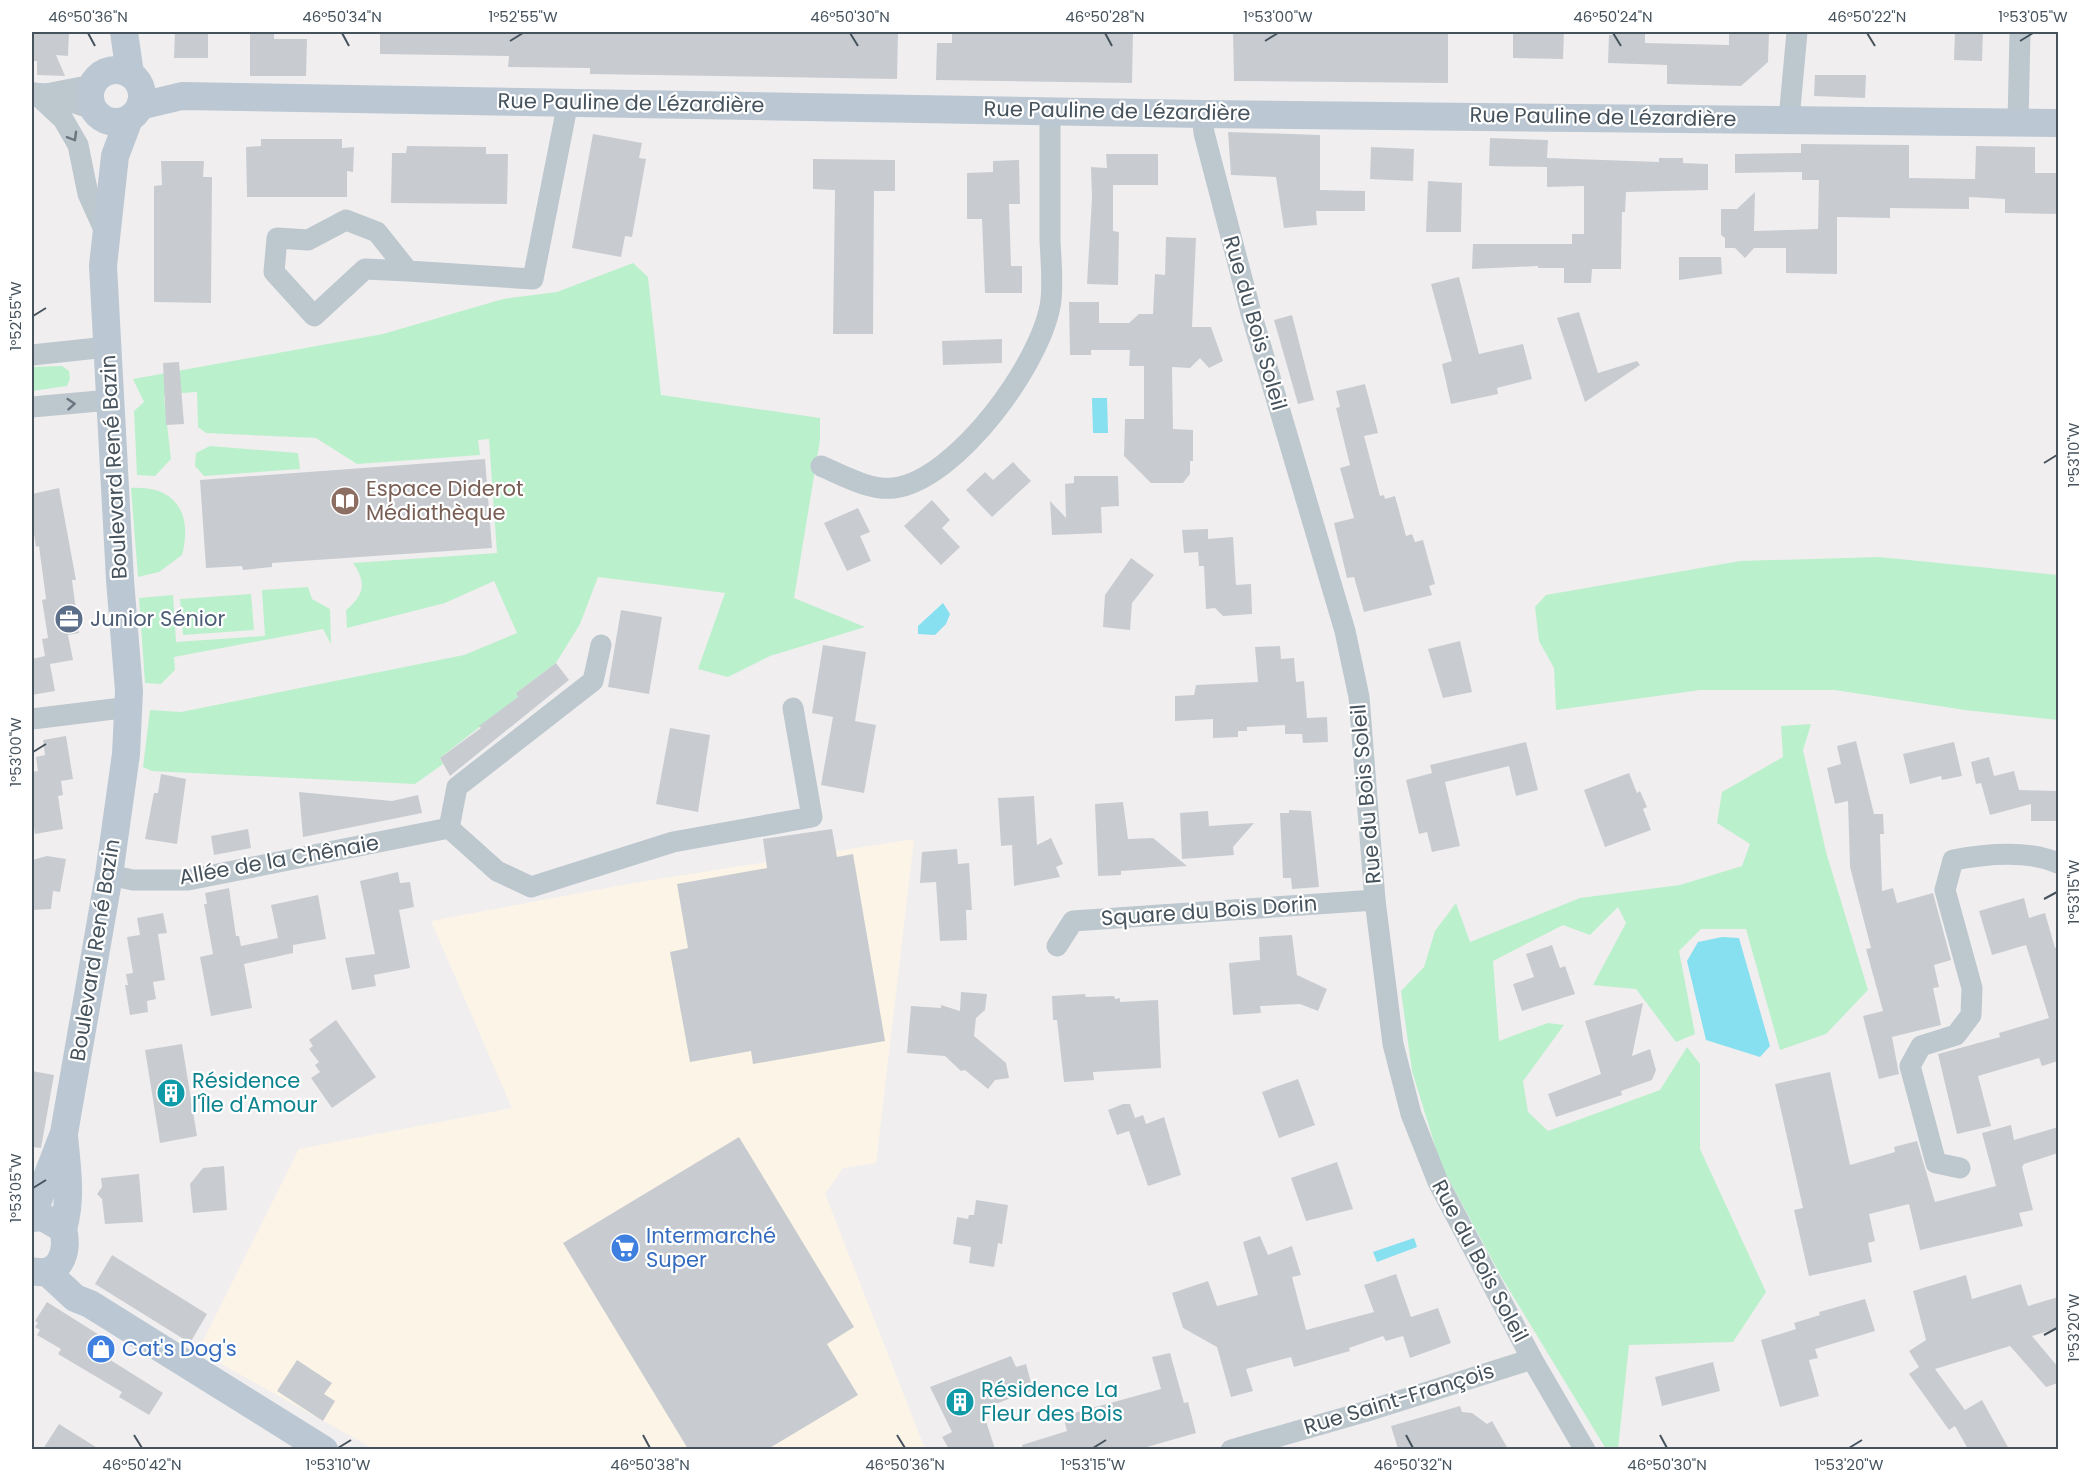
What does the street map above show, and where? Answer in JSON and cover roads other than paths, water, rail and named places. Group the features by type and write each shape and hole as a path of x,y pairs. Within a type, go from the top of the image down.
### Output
{"main road":[{"path":"116,96 119,32"},
{"name":"Boulevard René Bazin","path":"32,1217 64,1133 109,875 130,707 106,347 103,266 115,156 116,96 124,32"},
{"name":"Rue Pauline de Lézardière","path":"116,96 1050,109 1202,114 2058,123"},
{"name":"Boulevard René Bazin","path":"64,1133 69,1188 64,1239"},
{"path":"32,1217 43,1217 64,1239 76,1280 90,1304"},
{"path":"36,1272 62,1261 64,1239"},
{"path":"36,1272 324,1449"}],"street":[{"path":"1789,119 1797,32"},
{"path":"2018,122 2020,32"},
{"name":"Rue Pauline de Lézardière","path":"37,93 116,96"},
{"name":"Rue Pauline de Lézardière","path":"37,93 63,119 78,145 88,194 105,234"},
{"path":"408,271 377,232 346,220 308,240 277,238 274,272 314,316 365,269 533,279 568,102"},
{"path":"820,466 863,484 894,488 926,476 958,453 989,421 1016,382 1036,344 1051,302 1050,109"},
{"name":"Rue du Bois Soleil","path":"1202,114 1204,133 1251,313 1345,631 1359,698 1375,900 1393,1044 1411,1114 1438,1182 1532,1359 1585,1449"},
{"path":"32,355 106,347"},
{"path":"32,407 110,400"},
{"path":"601,645 593,681 458,787 449,828 497,871 531,887 673,842 812,817 793,708"},
{"path":"32,719 130,707"},
{"name":"Allée de la Chênaie","path":"109,875 132,880 188,880 449,828"},
{"path":"1960,1168 1936,1163 1910,1066 1921,1046 1956,1035 1971,1015 1972,988 1945,890 1953,860 1982,855 2040,858 2058,863"},
{"name":"Square du Bois Dorin","path":"1057,946 1073,921 1375,900"},
{"name":"Rue Saint-François","path":"1231,1449 1364,1412 1532,1359"}],"water":[{"path":"1092,398 1107,398 1108,433 1093,433"},
{"path":"943,603 950,614 946,624 935,635 918,634 918,626"},
{"path":"1722,937 1739,938 1770,1046 1760,1057 1706,1040 1687,961 1698,942"},
{"path":"1414,1238 1417,1247 1377,1262 1373,1252"}],"place":[{"name":"Espace Diderot Médiathèque","path":"345,501"},
{"name":"Junior Sénior","path":"69,619"},
{"name":"Résidence l'Île d'Amour","path":"171,1093"},
{"name":"Intermarché Super","path":"625,1248"},
{"name":"Cat's Dog's","path":"101,1349"},
{"name":"Résidence La Fleur des Bois","path":"960,1402"}]}
